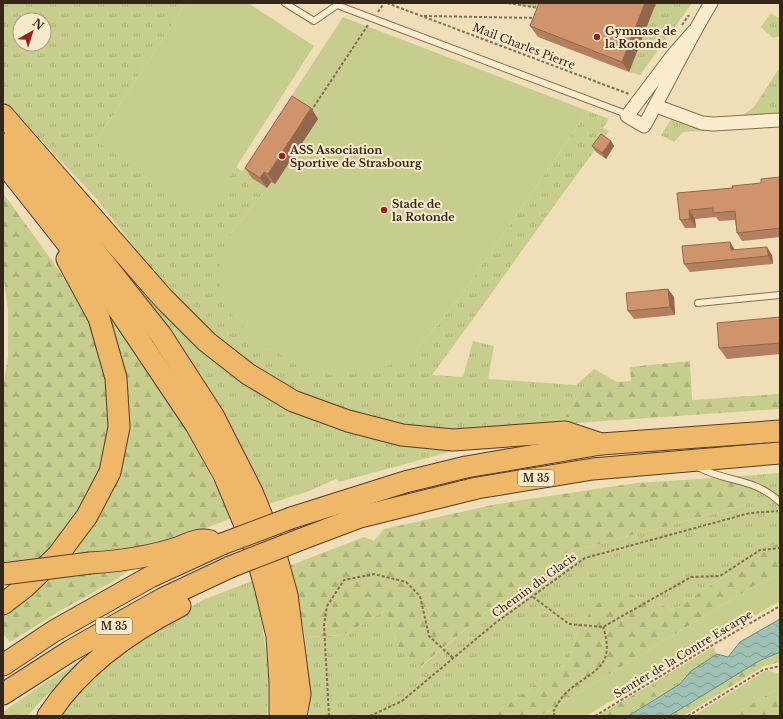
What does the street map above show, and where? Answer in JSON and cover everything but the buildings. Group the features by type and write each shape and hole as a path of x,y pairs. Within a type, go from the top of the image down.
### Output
{"highway":[{"path":"3,114 163,298 207,342 242,370 293,401 348,421 402,435 453,440 565,432 601,444"},
{"path":"3,135 161,335 218,424 255,499 272,541 288,595 300,694 296,716"},
{"path":"3,162 112,300 196,425 224,475 254,549 277,636 280,683 280,716"},
{"path":"3,604 25,587 58,555 87,516 110,472 119,428 116,378 99,318 36,203"},
{"name":"M 35","path":"3,666 54,631 150,577 222,544 291,518 361,495 451,471 601,444 780,431"},
{"name":"M 35","path":"3,694 70,650 162,599 230,567 360,517 477,488 593,469 780,453"},
{"path":"3,574 90,563 130,560 164,553 203,539 222,544"},
{"path":"48,716 75,681 92,665 160,616 206,592 230,567"},
{"path":"33,716 55,692 75,681"}],"street":[{"path":"694,31 673,55 627,116 644,126 656,106 694,31 711,3"},
{"path":"656,106 702,123 714,124 780,120"}],"lane":[{"path":"285,3 314,21 337,5 621,112 627,116"},
{"path":"698,303 780,295"},
{"path":"686,460 711,474 735,478 752,484 771,494 780,502"}],"path":[{"path":"310,113 372,19 386,3"},
{"name":"Mail Charles Pierre","path":"386,3 640,100"},
{"path":"508,3 543,8"},
{"path":"421,16 539,18"},
{"name":"Chemin du Glacis","path":"370,716 402,701 494,624 585,558 750,513 780,511"},
{"path":"533,597 569,624 603,627 691,577 720,576 760,550 780,548"},
{"path":"329,716 324,625 327,606 344,580 374,574 406,582 420,596 429,636 453,658"},
{"name":"Sentier de la Contre Escarpe","path":"595,716 696,654 780,606"},
{"path":"555,716 553,712 562,697 598,669 604,660 608,648 603,627"},
{"path":"688,716 763,670 780,666"}],"green space":[{"path":"5,3 186,3 96,141 236,167 267,188 231,233 415,352 460,297 588,111 609,119 603,128 609,131 432,375 463,377 473,341 494,346 488,379 576,385 594,369 561,424 490,433 392,426 289,393 205,330 165,286 95,197 3,100 3,8"},
{"path":"186,3 248,3 314,46 206,214 96,141"},
{"path":"520,3 551,3 548,9 519,5"},
{"path":"656,3 692,3 640,75 629,72"},
{"path":"771,13 780,19 780,36 773,38 761,27"},
{"name":"Stade de la Rotonde","path":"343,17 588,111 460,297 415,352 377,371 335,376 298,366 260,342 233,317 219,291 219,265 231,233 267,188 242,172"},
{"path":"780,67 780,113 743,115 754,107"},
{"path":"673,116 780,122 780,127 683,132 674,142 661,135"},
{"path":"3,193 58,269 85,312 104,362 112,404 104,462 82,510 40,561 3,568 3,388 8,357 8,309 3,273"},
{"path":"102,241 232,371 454,449 453,451 339,482 336,479 309,491 269,504 232,427 200,374"},
{"path":"103,309 188,432 232,518 169,542 136,550 68,558 102,512 118,470"},
{"path":"690,361 692,400 780,394 780,409 561,424 594,369 617,382 631,381 630,367"},
{"path":"780,473 780,542 730,572 674,610 630,594 577,632 569,661 491,716 309,715 305,637 343,635 386,610 399,650 421,667 517,587 580,549 746,505 735,484 699,479"},
{"path":"699,479 736,484 743,486 754,494 746,505 580,549 517,587 420,667 399,650 386,610 343,635 305,637 289,566 364,537 374,541 384,529 497,504 636,483"},
{"path":"780,542 780,575 759,583 540,716 491,716 569,661 577,632 596,604 630,594 674,610 730,572"},
{"path":"133,567 114,581 63,609 10,642 3,634 3,611 52,576"},
{"path":"780,575 780,602 586,716 540,716 759,583"},
{"path":"252,581 266,648 268,682 267,716 57,716 87,679 164,622 205,599"},
{"path":"713,647 717,654 691,671 680,684 657,697 650,685"},
{"path":"780,652 780,662 764,666 683,716 669,716 759,661"},
{"path":"89,656 49,693 27,716 3,716 3,712 24,697"},
{"path":"767,670 780,674 780,687 732,716 693,716"},
{"path":"650,685 657,697 628,716 597,716"},
{"path":"780,687 780,716 732,716"}],"water":[{"path":"780,619 780,652 759,661 669,716 628,716 680,684 691,671 717,654 728,657 740,642"}],"place":[{"name":"Gymnase de la Rotonde","path":"597,37"},
{"name":"ASS Association Sportive de Strasbourg","path":"282,156"},
{"name":"Stade de la Rotonde","path":"384,210"}]}
